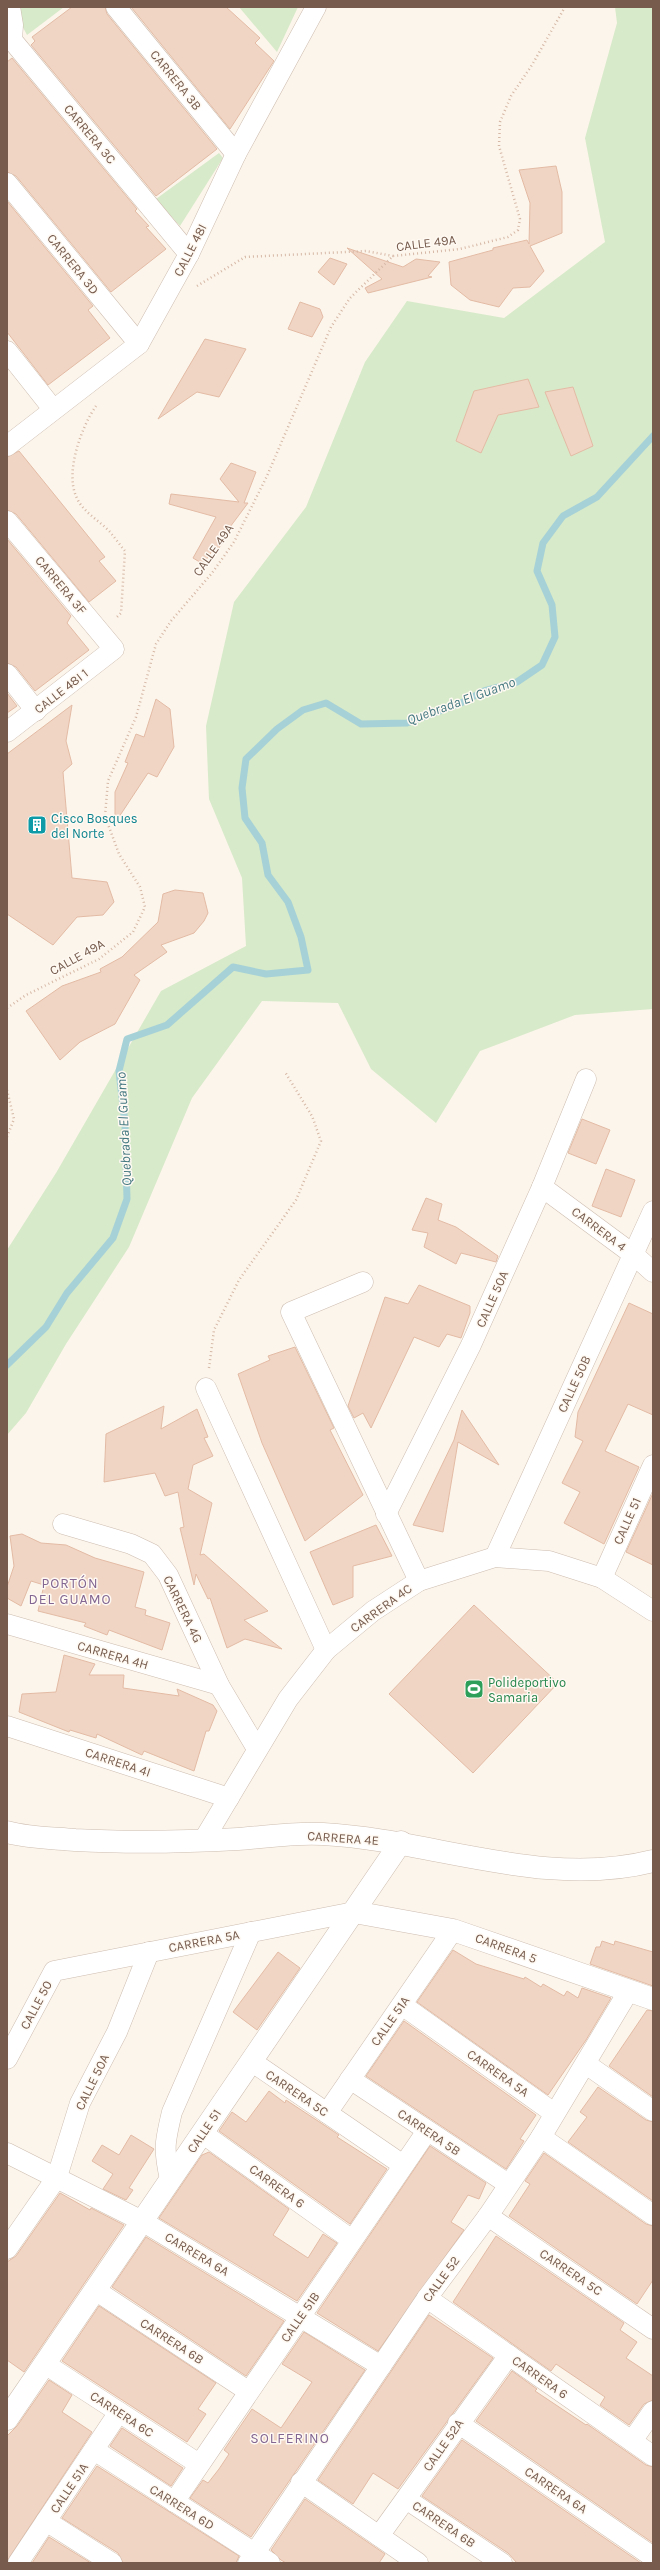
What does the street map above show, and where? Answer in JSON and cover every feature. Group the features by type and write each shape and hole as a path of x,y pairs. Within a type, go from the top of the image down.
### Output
{"street":[{"name":"CARRERA 3C","path":"10,7 13,25 9,44 189,254"},
{"name":"CARRERA 3B","path":"116,7 236,154"},
{"name":"CALLE 48I","path":"7,446 139,344 189,254 236,154 316,7"},
{"name":"CARRERA 3D","path":"7,183 139,344"},
{"path":"7,351 53,409"},
{"name":"CARRERA 3F","path":"7,521 114,649"},
{"name":"CALLE 48I 1","path":"7,732 114,649"},
{"path":"7,674 36,711"},
{"name":"CALLE 50A","path":"386,1514 471,1345 542,1187 586,1079"},
{"name":"CARRERA 4","path":"542,1187 634,1255 653,1272"},
{"name":"CALLE 50B","path":"495,1557 653,1211"},
{"path":"363,1282 291,1312 419,1581"},
{"path":"206,1388 326,1650"},
{"name":"CALLE 51","path":"602,1578 653,1465"},
{"name":"CARRERA 4G","path":"63,1524 131,1544 152,1554 168,1575 219,1685 257,1749"},
{"name":"CARRERA 4C","path":"203,1841 288,1699 326,1650 373,1610 419,1581 495,1557 549,1561 602,1578 653,1610"},
{"name":"CARRERA 4H","path":"7,1624 219,1685"},
{"name":"CARRERA 4I","path":"7,1726 229,1798"},
{"name":"CARRERA 4E","path":"7,1832 26,1837 111,1842 203,1841 322,1834 401,1842 467,1857 569,1871 653,1861"},
{"name":"CALLE 51","path":"7,2419 401,1842"},
{"name":"CARRERA 5","path":"354,1912 453,1930 628,1992 653,1999"},
{"name":"CARRERA 5A","path":"54,1971 354,1912"},
{"name":"CALLE 51A","path":"327,2113 453,1930"},
{"path":"170,2179 164,2153 165,2141 172,2112 251,1932"},
{"name":"CALLE 50A","path":"7,2249 58,2177 80,2103 117,2032 149,1952"},
{"name":"CALLE 50","path":"7,2059 54,1971"},
{"name":"CALLE 52","path":"258,2560 301,2482 427,2298 488,2216 508,2184 541,2137 554,2113 586,2064 628,1992"},
{"name":"CARRERA 5A","path":"402,2005 554,2113"},
{"name":"CARRERA 5C","path":"251,2061 403,2165"},
{"path":"586,2064 653,2111"},
{"name":"CARRERA 5B","path":"350,2079 508,2184"},
{"name":"CALLE 51B","path":"174,2502 248,2391 427,2131"},
{"name":"CARRERA 6","path":"202,2133 352,2240"},
{"path":"541,2137 653,2216"},
{"name":"CARRERA 6A","path":"7,2152 142,2221 301,2316 381,2366"},
{"name":"CARRERA 5C","path":"488,2216 653,2329"},
{"name":"CARRERA 6B","path":"95,2290 248,2391"},
{"name":"CARRERA 6","path":"427,2298 653,2456"},
{"name":"CALLE 52A","path":"379,2536 458,2423 509,2355"},
{"name":"CARRERA 6C","path":"45,2364 199,2464"},
{"path":"632,2441 653,2411"},
{"name":"CALLE 51A","path":"18,2563 119,2412"},
{"name":"CARRERA 6A","path":"458,2423 653,2557"},
{"name":"CARRERA 6D","path":"94,2450 174,2502 258,2560"},
{"path":"301,2482 418,2563"},
{"name":"CARRERA 6B","path":"406,2499 502,2563"},
{"path":"46,2521 112,2563"}],"path":[{"name":"CALLE 49A","path":"7,1008 26,995 99,959 133,932 145,907 140,887 119,854 105,816 108,781 136,717 156,644 171,621 212,573 234,542 267,476 331,327 350,298 393,256 460,249 508,237 518,230 520,219 499,146 500,122 511,96 532,65 565,7"},
{"path":"194,287 245,257 366,251 393,256"},
{"path":"100,400 92,412 77,446 73,471 76,496 87,513 109,531 125,551 121,613 101,632"},
{"path":"206,1388 214,1330 239,1280 296,1200 321,1141 312,1116 285,1072"},
{"path":"7,1090 14,1119 7,1137"}],"green space":[{"path":"19,7 64,7 27,35 18,18"},
{"path":"239,7 298,7 277,52"},
{"path":"615,7 653,7 653,1009 575,1015 480,1051 436,1123 371,1069 338,1003 262,1001 192,1098 129,1247 66,1344 26,1413 7,1435 7,1250 56,1173 161,991 246,946 242,878 209,799 206,726 234,602 306,507 365,362 407,301 504,318 605,242 585,138 617,23"},
{"path":"219,153 223,158 180,226 156,199"}],"building":[{"path":"72,7 105,7 107,14 217,149 156,196 31,45 35,41 32,37"},
{"path":"131,7 226,7 260,38 255,43 274,61 230,129"},
{"path":"12,58 137,209 135,211 149,226 146,227 166,249 111,292 16,176 7,172 7,62"},
{"path":"556,166 562,192 562,233 530,246 544,271 530,287 513,288 499,307 470,300 451,285 449,262 493,250 493,248 527,240 529,244 530,203 519,170"},
{"path":"7,201 93,306 88,310 110,338 48,385 7,332"},
{"path":"347,248 403,267 416,259 440,262 428,276 432,277 368,293 365,288 382,279"},
{"path":"330,258 347,264 334,285 318,272"},
{"path":"300,302 320,309 323,317 312,337 288,329"},
{"path":"205,339 246,349 219,397 197,392 158,419"},
{"path":"528,379 539,407 498,415 481,453 456,441 474,391"},
{"path":"573,387 593,446 571,456 545,392"},
{"path":"19,451 105,557 99,561 116,581 89,602 16,514 7,510 7,457"},
{"path":"231,463 256,472 244,503 248,503 227,531 230,533 218,549 215,547 203,564 193,558 216,517 169,504 171,494 239,502 220,479"},
{"path":"7,539 71,616 67,623 89,650 35,691 16,667 7,663"},
{"path":"7,693 17,706 7,713"},
{"path":"156,699 170,709 174,747 157,777 148,773 115,823 115,792 128,763 125,762 136,734 144,737"},
{"name":"Cisco Bosques del Norte","path":"72,705 66,741 72,764 63,772 72,878 107,882 114,902 103,915 77,917 53,945 7,914 7,754"},
{"path":"175,890 203,893 208,913 204,921 194,933 161,945 167,952 134,975 140,980 115,1024 80,1042 60,1060 26,1011 62,986 101,972 100,969 122,957 158,922 163,894"},
{"path":"582,1119 610,1130 596,1164 568,1153"},
{"path":"606,1169 635,1180 621,1217 592,1206"},
{"path":"426,1198 442,1204 438,1220 456,1227 498,1256 496,1262 461,1253 456,1264 424,1247 428,1233 412,1230"},
{"path":"419,1285 470,1306 470,1313 461,1338 447,1334 439,1347 414,1337 371,1428 363,1413 354,1418 348,1406 385,1297 408,1304"},
{"path":"629,1303 653,1314 653,1415 628,1404 605,1451 639,1467 604,1544 564,1523 580,1492 562,1483 583,1441 575,1437 578,1412"},
{"path":"295,1347 334,1428 330,1430 363,1495 305,1541 262,1443 238,1374 270,1360 268,1356"},
{"path":"164,1406 161,1429 197,1409 208,1437 204,1438 213,1456 193,1465 188,1489 212,1503 200,1555 204,1554 268,1611 244,1620 282,1649 245,1639 227,1648 210,1598 208,1599 196,1574 194,1585 180,1528 184,1527 178,1492 165,1496 155,1473 104,1482 106,1434"},
{"path":"462,1410 499,1465 458,1442 443,1532 413,1525 454,1440"},
{"path":"653,1493 653,1565 626,1552"},
{"path":"376,1525 392,1556 353,1566 353,1597 333,1605 310,1552"},
{"path":"22,1534 41,1543 66,1545 95,1558 144,1572 135,1607 146,1610 145,1615 170,1623 162,1650 109,1630 107,1635 84,1626 86,1623 38,1611 44,1585 31,1581 21,1606 7,1598 7,1587 14,1566 10,1536"},
{"name":"Polideportivo Samaria","path":"474,1605 558,1683 473,1773 389,1694"},
{"path":"64,1655 95,1664 89,1675 124,1675 123,1688 179,1696 177,1689 213,1705 217,1711 209,1731 206,1731 194,1771 144,1751 142,1755 97,1734 96,1738 70,1730 69,1732 19,1712 22,1694 56,1692"},
{"path":"602,1941 614,1945 615,1941 653,1952 653,1986 590,1964 596,1947 600,1947"},
{"path":"453,1950 476,1964 524,1979 525,1977 541,1987 543,1984 564,1996 567,1991 578,1998 582,1988 611,1998 586,2040 548,2095 417,2002"},
{"path":"278,1952 300,1968 257,2030 233,2012"},
{"path":"647,2010 653,2011 653,2097 609,2066"},
{"path":"404,2021 536,2115 520,2139 524,2141 506,2169 366,2076"},
{"path":"598,2087 646,2120 653,2122 653,2201 568,2142 587,2117 580,2112"},
{"path":"269,2091 285,2103 286,2100 321,2123 339,2135 337,2137 387,2169 350,2224 219,2131 232,2112 246,2122"},
{"path":"131,2135 154,2149 129,2188 133,2190 126,2200 103,2189 113,2174 92,2161 102,2145 119,2155"},
{"path":"430,2146 486,2183 479,2199 468,2195 451,2222 464,2230 378,2351 317,2313"},
{"path":"209,2152 289,2209 273,2235 308,2258 323,2234 337,2243 297,2301 159,2218 202,2155"},
{"path":"544,2153 646,2224 653,2226 653,2280 637,2304 509,2216 530,2184 525,2181"},
{"path":"60,2193 90,2210 91,2208 124,2225 24,2372 7,2360 7,2262 16,2256"},
{"path":"496,2236 624,2323 620,2330 637,2342 626,2358 653,2376 653,2400 644,2404 629,2425 600,2405 605,2397 556,2364 551,2371 453,2302"},
{"path":"146,2237 284,2321 246,2376 112,2287"},
{"path":"99,2306 216,2383 198,2409 206,2414 187,2442 62,2361"},
{"path":"429,2315 493,2358 398,2489 373,2473 353,2504 318,2480"},
{"path":"304,2332 365,2370 251,2537 190,2498 203,2480 208,2483 219,2469 229,2454 224,2450 252,2409 281,2428 312,2382 282,2364"},
{"path":"512,2371 537,2389 535,2391 586,2425 587,2424 646,2465 653,2467 653,2543 476,2421"},
{"path":"49,2380 72,2395 62,2412 92,2432 7,2561 7,2436 17,2426"},
{"path":"122,2428 183,2468 171,2486 110,2446"},
{"path":"462,2440 641,2563 517,2563 508,2553 422,2496"},
{"path":"97,2466 239,2556 236,2563 123,2563 118,2553 62,2518"},
{"path":"305,2499 385,2554 379,2563 286,2563 281,2560 271,2550"},
{"path":"49,2537 91,2563 32,2563"}],"waterway":[{"name":"Quebrada El Guamo","path":"7,1365 46,1327 67,1293 113,1238 127,1199 125,1124 119,1071 127,1039 167,1025 233,967 266,974 308,970 301,937 288,902 268,875 262,843 245,818 242,788 246,759 277,729 303,710 326,703 361,724 407,723 459,704 484,691 517,682 542,665 555,637 552,605 537,571 543,543 563,516 597,497 653,436"}],"place":[{"name":"Cisco Bosques del Norte","path":"37,825"},
{"name":"Polideportivo Samaria","path":"474,1689"}],"district":[{"name":"PORTÓN DEL GUAMO","path":"70,1592"},
{"name":"SOLFERINO","path":"290,2438"}]}
